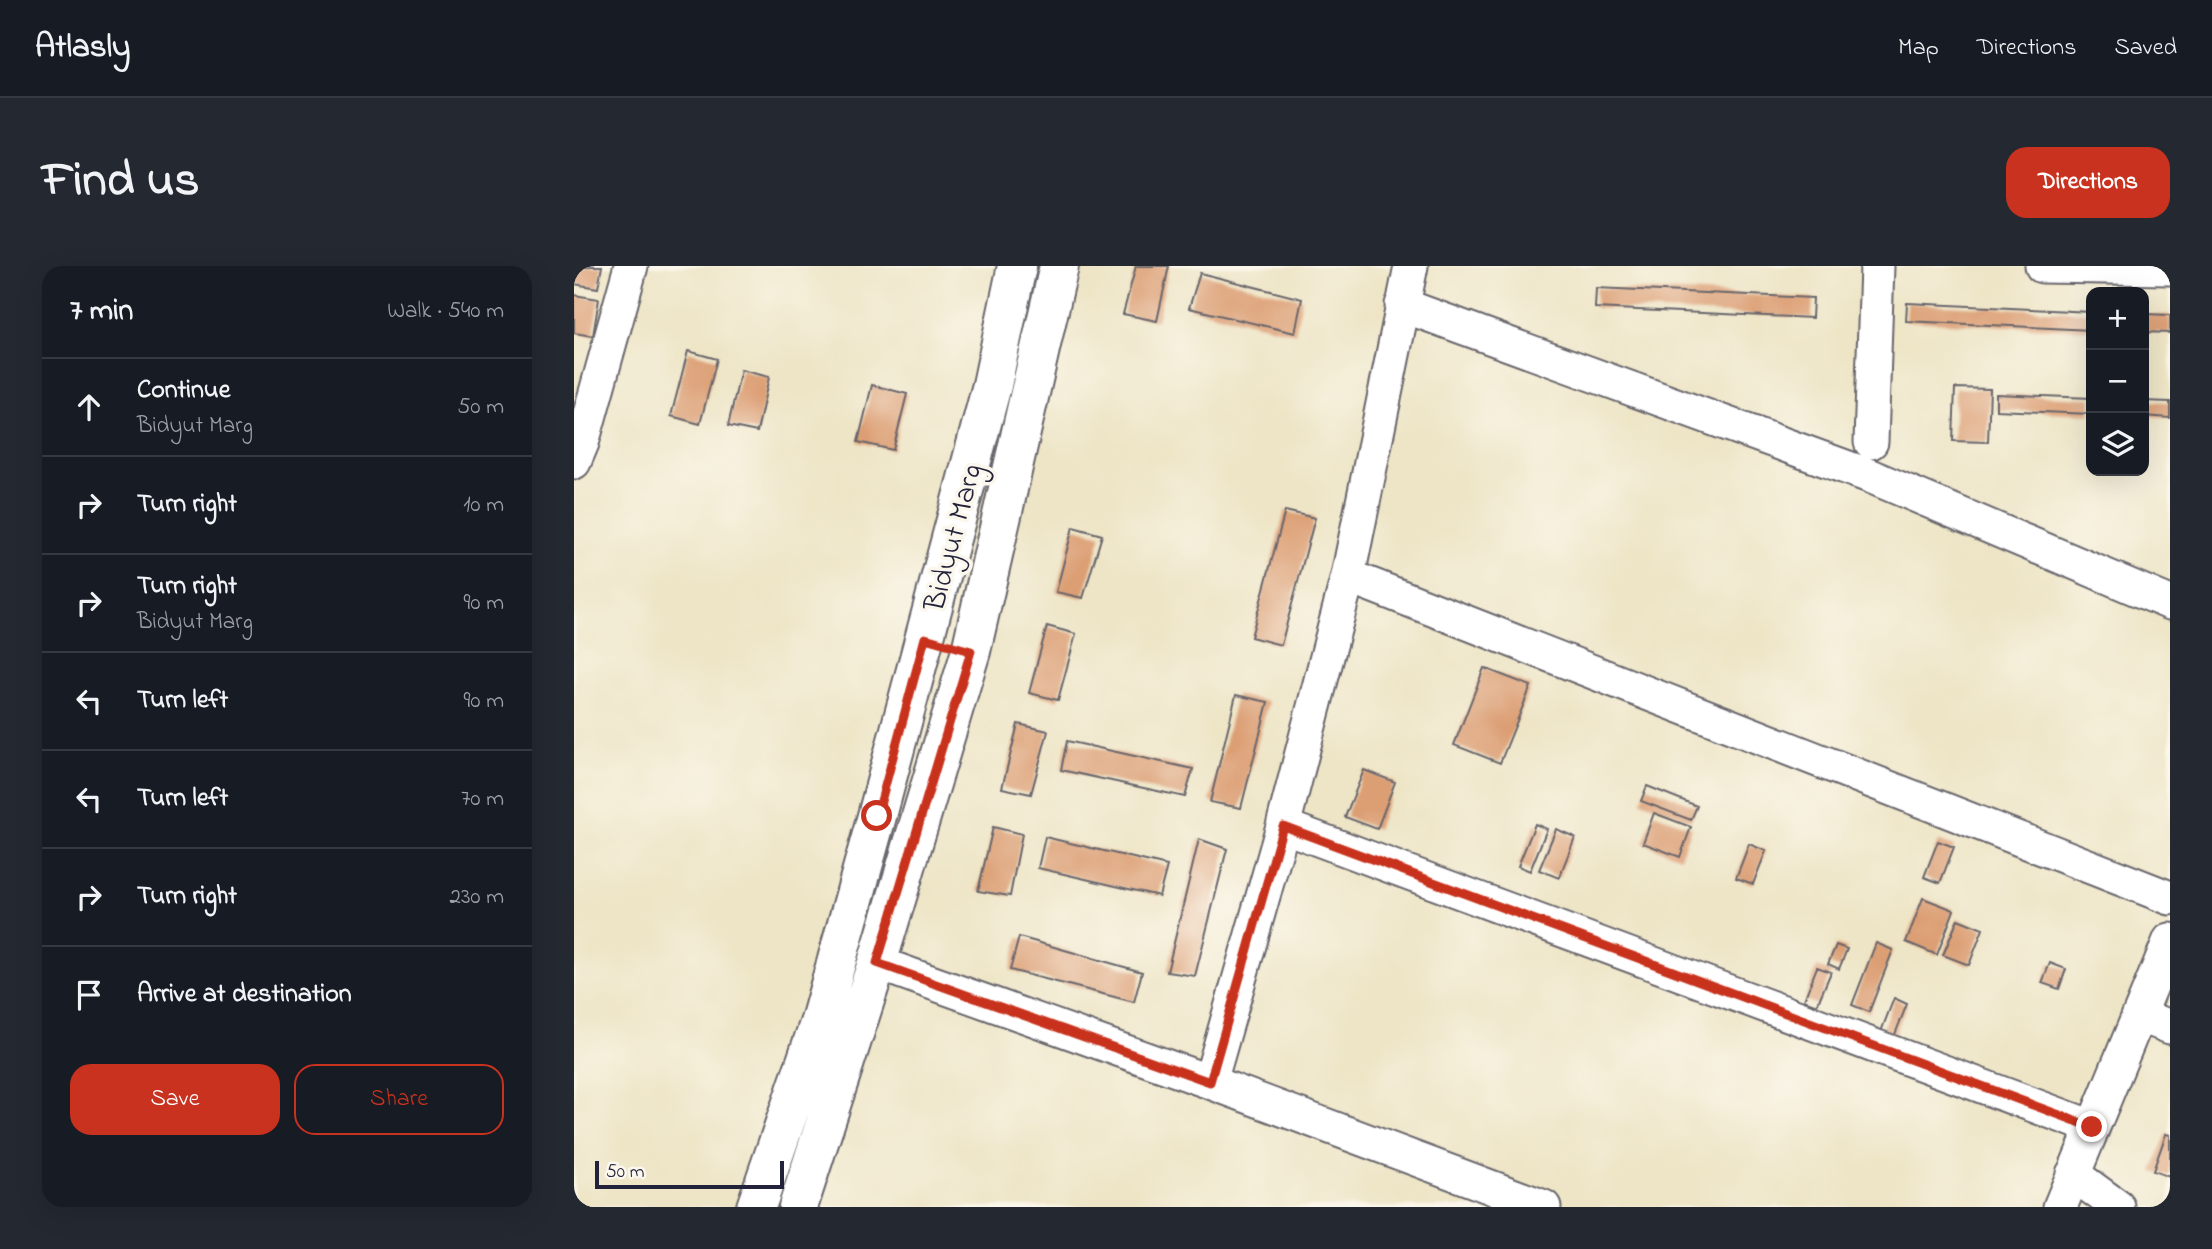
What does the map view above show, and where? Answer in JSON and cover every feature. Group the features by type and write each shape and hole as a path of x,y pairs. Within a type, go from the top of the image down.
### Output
{"main road":[{"name":"Bidyut Marg","path":"755,1207 820,1021 992,385 1017,266"},
{"name":"Bidyut Marg","path":"798,1207 877,963 971,651 1059,266"},
{"path":"925,638 971,651"}],"street":[{"path":"574,462 582,443 631,266"},
{"path":"1210,1082 1283,826 1348,576 1411,266"},
{"path":"1871,442 1877,266"},
{"path":"2042,266 2170,268"},
{"path":"1402,305 1870,476 2170,603"},
{"path":"1348,576 2170,898"},
{"path":"1283,826 2092,1127"},
{"path":"2060,1207 2170,940"},
{"path":"877,963 1210,1082 1544,1207"},
{"path":"2139,1015 2170,1027"},
{"path":"2073,1174 2118,1207"}],"building":[{"path":"574,266 602,266 598,288 574,284"},
{"path":"1136,266 1169,266 1157,321 1123,314"},
{"path":"1200,273 1302,299 1295,333 1189,308"},
{"path":"1596,288 1813,298 1812,318 1595,308"},
{"path":"574,295 599,299 593,336 574,333"},
{"path":"1907,303 2086,312 2086,330 1906,321"},
{"path":"2149,314 2170,315 2170,333 2149,332"},
{"path":"688,351 717,359 700,424 671,416"},
{"path":"741,370 769,377 757,432 728,426"},
{"path":"872,385 907,394 893,450 858,442"},
{"path":"1955,388 1990,389 1988,442 1953,441"},
{"path":"1996,394 2086,398 2086,414 1996,410"},
{"path":"2149,401 2170,402 2170,418 2149,416"},
{"path":"1285,511 1315,518 1281,645 1251,637"},
{"path":"1073,527 1102,535 1083,598 1056,592"},
{"path":"1047,626 1076,634 1058,700 1029,693"},
{"path":"1484,668 1531,686 1500,763 1454,745"},
{"path":"1236,695 1268,702 1241,808 1210,802"},
{"path":"1018,724 1048,731 1031,794 1002,788"},
{"path":"1067,741 1193,769 1185,797 1061,770"},
{"path":"1364,770 1395,782 1377,829 1345,817"},
{"path":"1647,786 1697,806 1691,820 1641,801"},
{"path":"1654,813 1691,827 1680,857 1643,843"},
{"path":"1535,824 1547,829 1530,871 1518,866"},
{"path":"993,827 1022,834 1010,896 978,891"},
{"path":"1556,829 1575,837 1559,878 1539,870"},
{"path":"1045,837 1167,866 1159,896 1038,868"},
{"path":"1199,839 1227,849 1195,976 1167,972"},
{"path":"1938,841 1954,847 1940,883 1924,877"},
{"path":"1749,844 1766,851 1753,884 1736,878"},
{"path":"1923,898 1954,910 1937,955 1906,942"},
{"path":"1958,919 1983,929 1969,965 1943,955"},
{"path":"1019,937 1142,972 1134,1002 1010,970"},
{"path":"1876,943 1893,950 1869,1012 1852,1005"},
{"path":"1836,945 1847,949 1839,969 1828,964"},
{"path":"2050,963 2066,969 2059,989 2042,983"},
{"path":"1817,967 1831,972 1817,1005 1804,1000"},
{"path":"1894,998 1907,1004 1892,1042 1879,1037"},
{"path":"2166,1134 2170,1135 2170,1177 2153,1171"}],"route":[{"path":"877,816 925,638 971,651 877,963 1210,1082 1283,826 2092,1127"}]}
